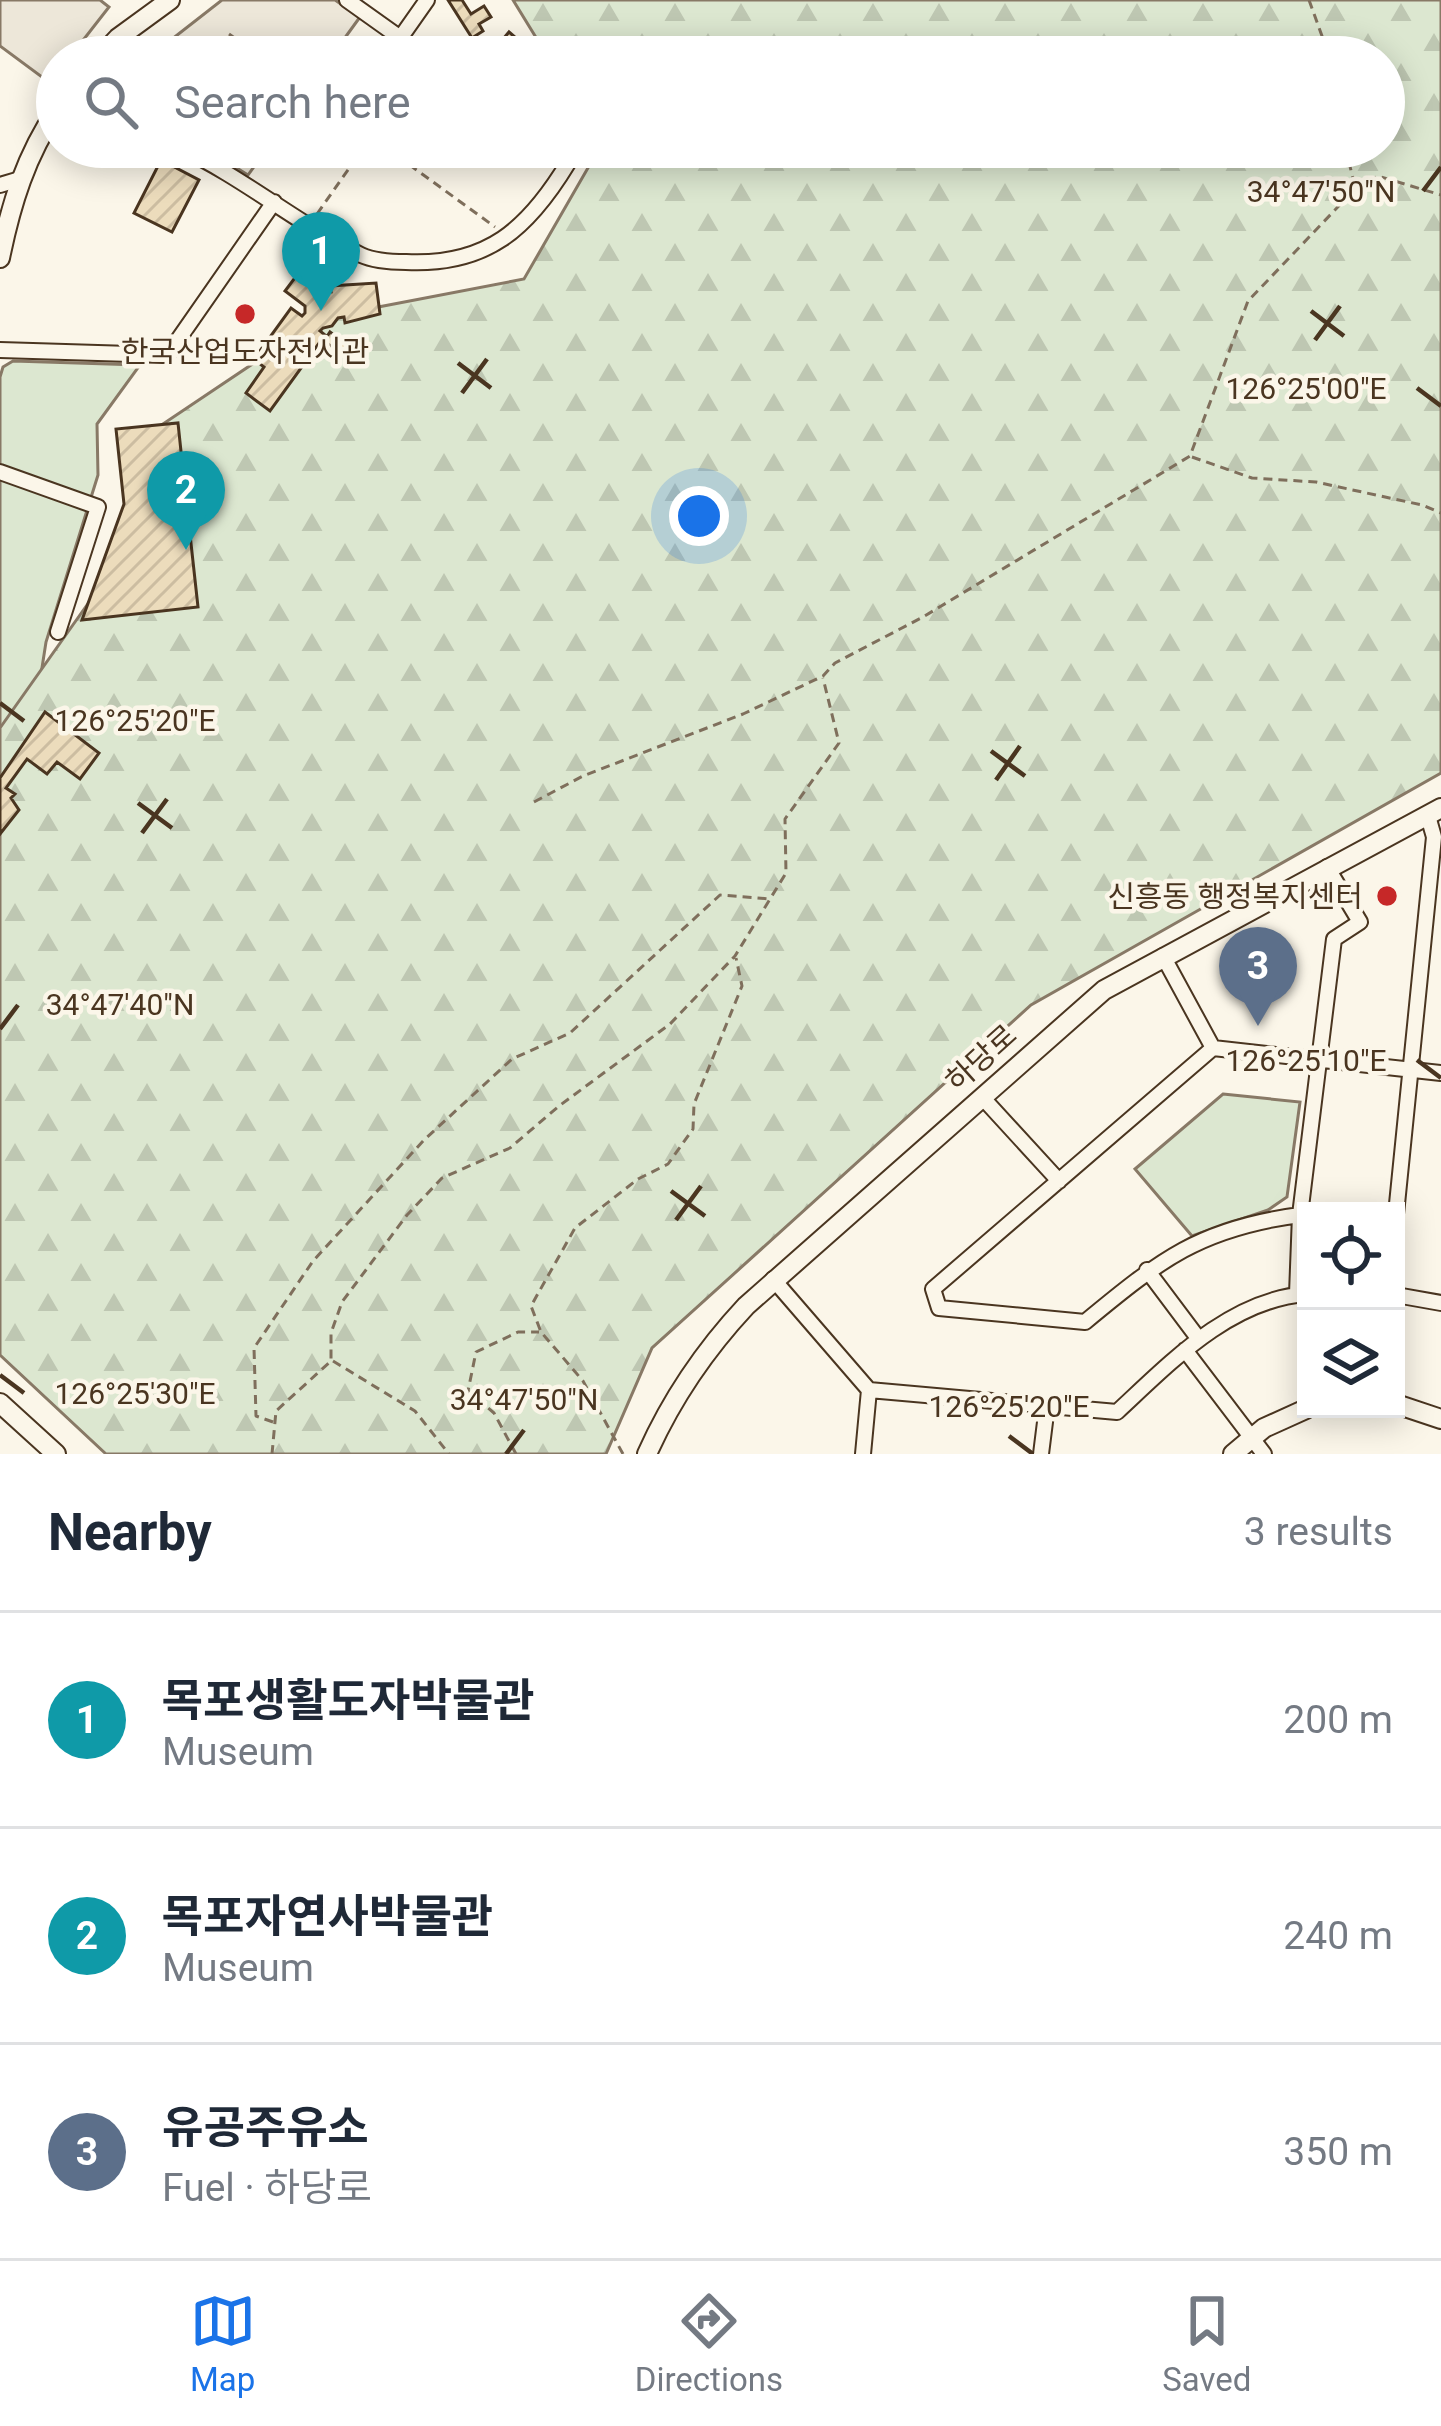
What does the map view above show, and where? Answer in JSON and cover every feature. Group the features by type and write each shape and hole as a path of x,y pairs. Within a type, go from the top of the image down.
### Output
{"street":[{"path":"121,36 170,0"},
{"path":"347,0 398,36"},
{"path":"402,36 427,0"},
{"path":"0,258 10,182 36,141"},
{"path":"220,168 364,257 389,262 461,260 508,236 539,205 565,168"},
{"path":"0,350 163,355 274,202"},
{"path":"0,472 98,507 58,632"},
{"path":"1397,1202 1409,1070 1435,898 1434,812"},
{"name":"하당로","path":"646,1454 696,1364 773,1280 1104,990 1434,812"},
{"path":"1302,1202 1334,939 1360,922 1327,867"},
{"path":"1163,956 1213,1048"},
{"path":"1297,1215 1248,1222 1191,1243 1147,1270 1085,1322 939,1308 934,1289 1213,1048 1441,1073"},
{"path":"982,1097 1059,1181"},
{"path":"1147,1270 1198,1338"},
{"path":"773,1280 869,1390 1117,1412 1198,1338 1226,1322 1297,1295"},
{"path":"1405,1297 1441,1304"},
{"path":"1185,1350 1264,1454"},
{"path":"863,1454 869,1390"},
{"path":"0,1403 56,1454"},
{"path":"1041,1454 1047,1406"},
{"path":"1405,1407 1441,1419"},
{"path":"1233,1454 1251,1437 1297,1414"}],"path":[{"path":"1309,0 1322,36"},
{"path":"310,224 349,168"},
{"path":"414,168 508,236"},
{"path":"1350,168 1355,188"},
{"path":"534,802 583,776 743,714 823,676 835,663 923,617 1190,457 1248,301 1355,188 1378,176 1441,195"},
{"path":"1190,457 1252,478 1316,482 1441,513"},
{"path":"272,1454 276,1411 331,1360 332,1333 342,1302 407,1215 442,1178 510,1148 670,1024 735,956 786,873 785,819 839,743 823,676"},
{"path":"273,1422 256,1416 254,1348 313,1262 424,1140 512,1059 570,1033 720,895 773,899"},
{"path":"623,1454 583,1381 541,1332 531,1306 575,1228 638,1179 668,1164 693,1129 694,1104 742,986 735,956"},
{"path":"515,1454 494,1413 468,1391 476,1352 518,1332 541,1332"},
{"path":"331,1360 415,1412 449,1454"}],"green space":[{"path":"513,0 1441,0 1441,773 1031,1005 652,1348 606,1454 106,1454 0,1355 0,728 128,547 139,440 321,318 524,279 588,168 1405,168 1405,36 535,36"},
{"path":"13,361 140,365 97,424 98,475 46,642 39,687 0,731 0,377 3,367"},
{"path":"1223,1094 1300,1102 1287,1197 1268,1210 1192,1236 1135,1169"}],"shaded area":[{"path":"0,0 100,0 109,7 86,36 36,36 36,73 0,46"},
{"path":"222,0 335,0 360,17 346,36 176,36"}],"building":[{"path":"448,0 462,0 471,14 484,6 491,17 479,24 483,31 471,36"},
{"path":"157,168 176,168 199,180 172,232 134,213"},
{"path":"297,275 322,293 331,292 330,286 376,283 380,314 345,323 344,317 338,318 323,328 320,331 325,335 270,411 246,393 264,367 254,359 291,308 302,316 305,313 305,306 285,291"},
{"path":"330,332 349,346 343,355 324,341"},
{"path":"178,423 182,461 201,468 187,507 198,607 82,620 124,504 116,429"},
{"path":"45,712 99,753 80,779 57,762 47,774 27,759 6,788 15,794 11,798 19,810 0,834 0,778"}],"place":[{"name":"목포생활도자박물관","path":"321,311"},
{"name":"한국산업도자전시관","path":"245,314"},
{"name":"목포자연사박물관","path":"186,550"},
{"name":"신흥동 행정복지센터","path":"1387,896"},
{"name":"유공주유소","path":"1258,1026"}]}
